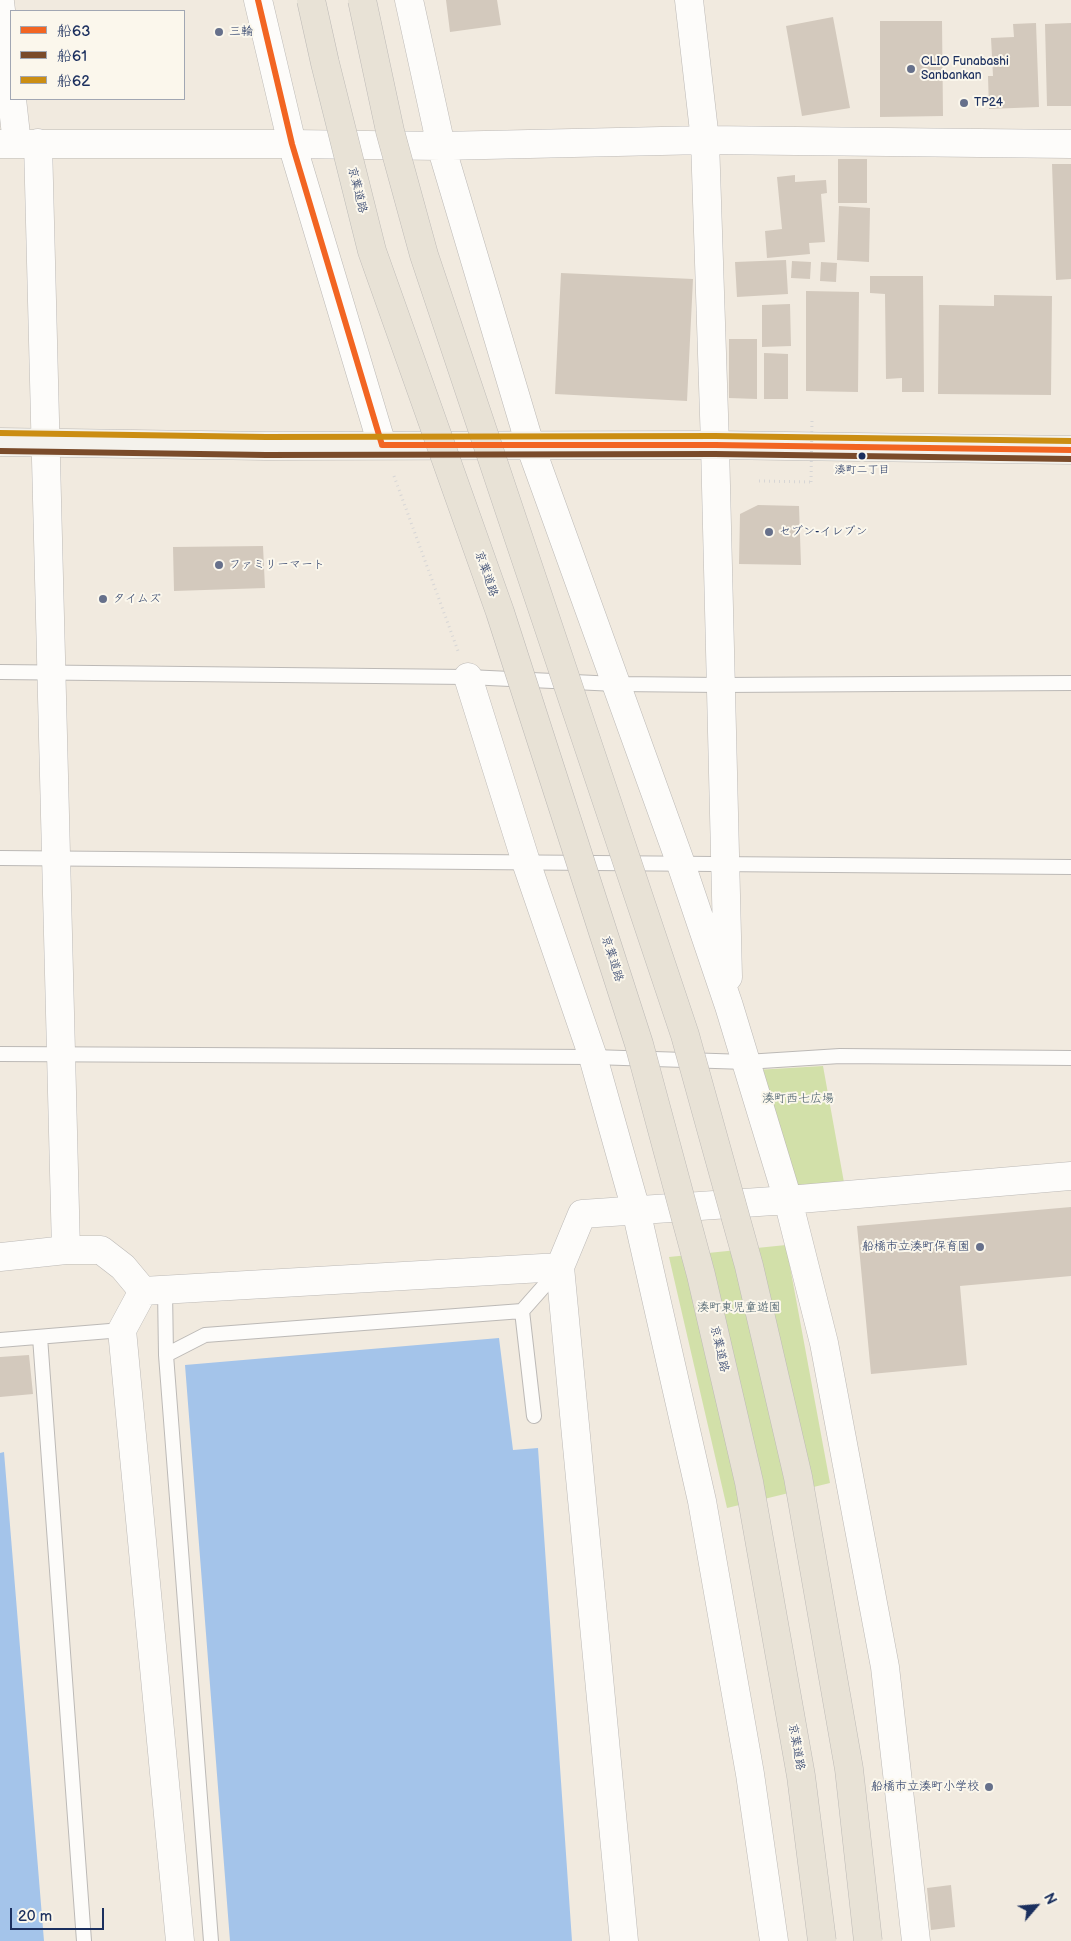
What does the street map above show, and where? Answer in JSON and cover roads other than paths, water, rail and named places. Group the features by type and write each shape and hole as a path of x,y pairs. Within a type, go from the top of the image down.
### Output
{"highway":[{"name":"京葉道路","path":"311,0 372,251 500,612 636,1035 699,1265 749,1482 801,1776 822,1941"},
{"path":"362,0 390,131 424,255 685,1035 749,1266 800,1487 849,1769 868,1941"}],"main road":[{"path":"0,442 247,446 715,445 1071,450"}],"street":[{"path":"258,0 292,144 382,445"},
{"path":"409,0 441,146 530,445 681,864 729,1006 788,1200 824,1343 885,1667 916,1941"},
{"path":"689,0 705,140 715,445 729,1006"},
{"path":"0,2 10,89"},
{"path":"11,100 18,144 46,443 66,1250"},
{"path":"18,144 441,146 705,140 1071,144"},
{"path":"468,677 526,862 594,1057 636,1210 702,1501 750,1774 774,1941"},
{"path":"624,1941 560,1267 582,1214 788,1200 1071,1176"},
{"path":"0,1257 66,1250 101,1250 154,1290 560,1267"},
{"path":"154,1290 122,1330 180,1941"}],"lane":[{"path":"0,672 468,677 616,684 1071,683"},
{"path":"0,858 1071,868"},
{"path":"0,1054 594,1057 746,1062 840,1056 1071,1058"},
{"path":"166,1355 205,1335 522,1311 560,1267"},
{"path":"154,1290 166,1355 211,1941"},
{"path":"522,1311 534,1416"},
{"path":"0,1340 122,1330"},
{"path":"40,1337 84,1941"}],"water":[{"path":"499,1338 513,1450 538,1448 572,1941 230,1941 185,1365"},
{"path":"4,1452 44,1941 0,1941 0,1453"}],"place":[{"name":"三輪","path":"219,32"},
{"name":"CLIO Funabashi Sanbankan","path":"911,69"},
{"name":"TP24","path":"964,103"},
{"name":"湊町二丁目","path":"862,456"},
{"name":"セブン-イレブン","path":"769,532"},
{"name":"ファミリーマート","path":"219,565"},
{"name":"タイムズ","path":"103,599"},
{"name":"船橋市立湊町保育園","path":"980,1247"},
{"name":"船橋市立湊町小学校","path":"989,1787"}],"park label":[{"name":"湊町西七広場","path":"798,1099"},
{"name":"湊町東児童遊園","path":"739,1308"}]}
